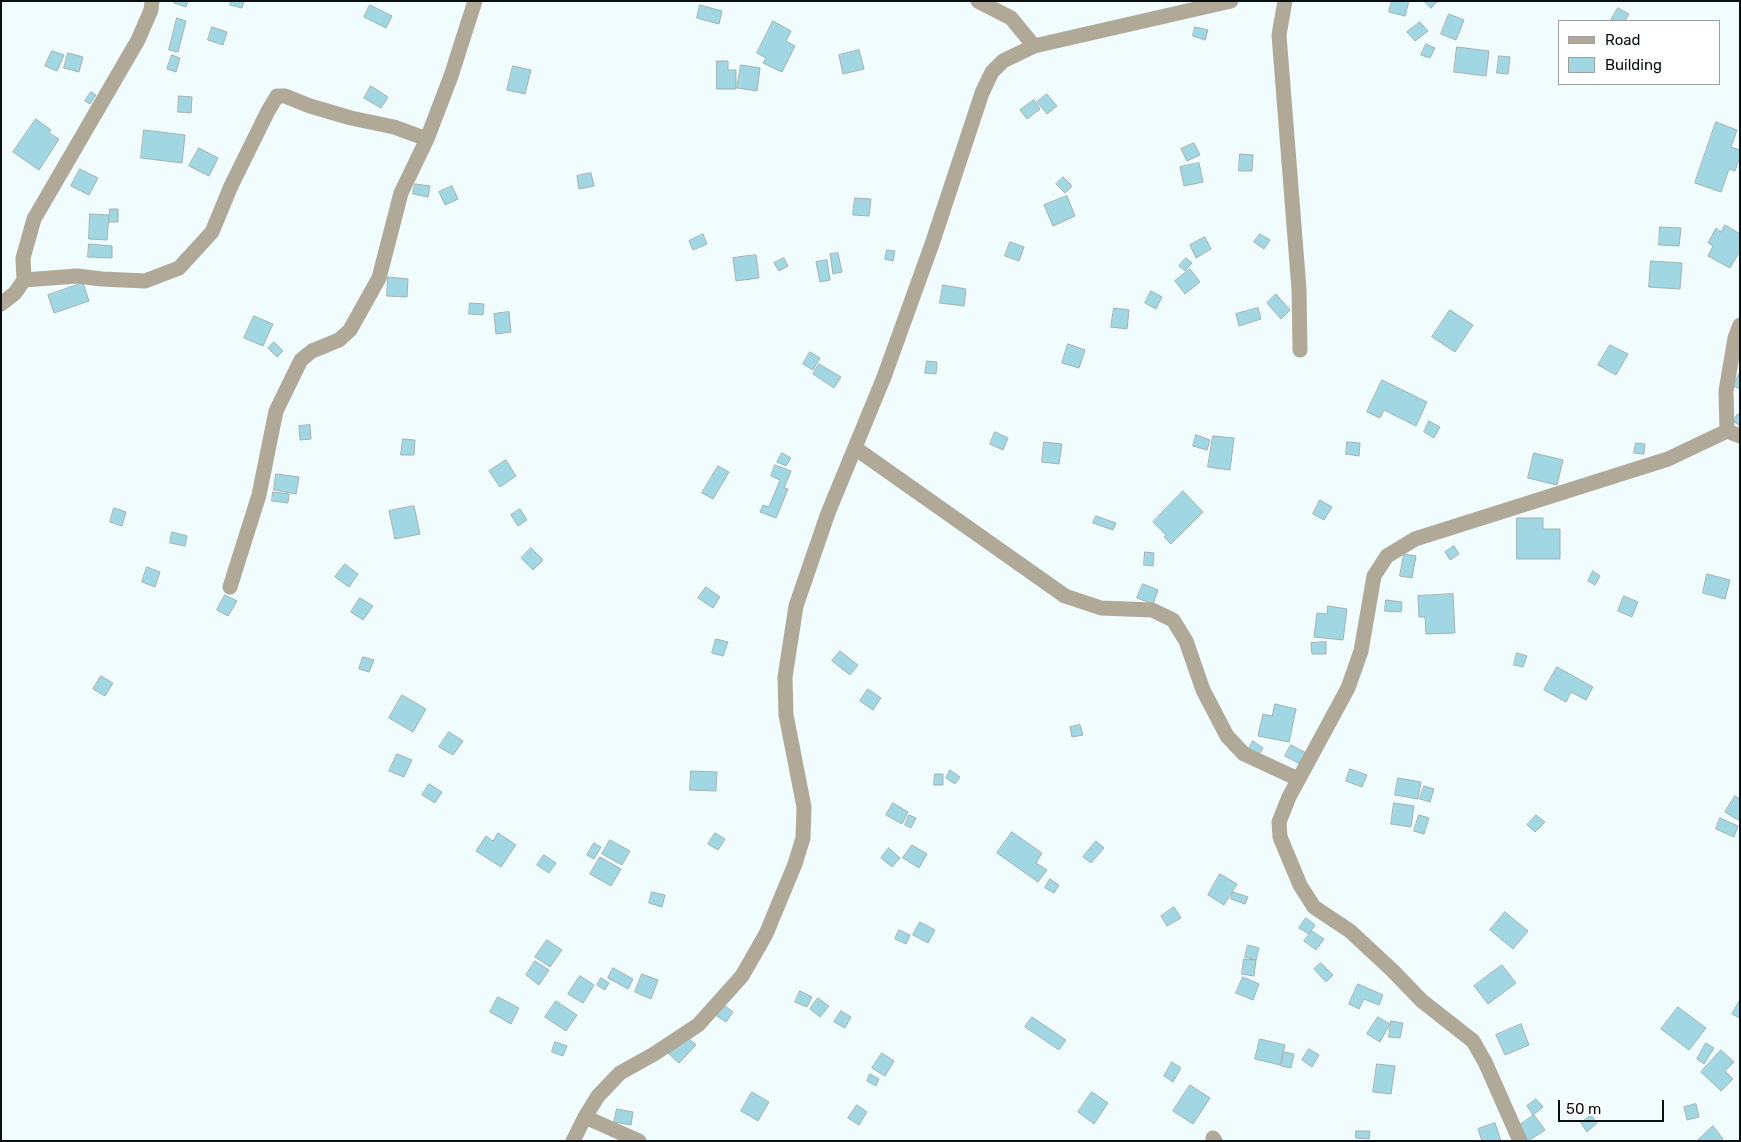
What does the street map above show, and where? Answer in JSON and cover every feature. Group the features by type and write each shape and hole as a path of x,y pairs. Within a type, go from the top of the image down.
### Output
{"street":[{"path":"1,304 15,293 24,280 24,258 34,219 138,40 151,10 152,1"},
{"path":"230,587 259,495 276,410 301,360 312,351 339,340 350,330 379,278 401,193 427,139 451,76 475,1"},
{"path":"978,1 1011,18 1034,46"},
{"path":"573,1141 598,1096 620,1073 654,1054 698,1024 742,976 766,934 791,872 803,838 804,807 786,715 785,677 796,606 828,513 884,377 929,253 982,94 992,72 1003,61 1034,46 1231,1"},
{"path":"1285,1 1279,35 1299,289 1300,350"},
{"path":"24,280 77,276 145,281 179,268 212,232 235,177 268,111 278,96 285,96 310,106 351,118 394,127 427,139"},
{"path":"1520,1141 1485,1062 1473,1041 1422,1001 1393,970 1350,931 1314,907 1300,885 1280,837 1279,822 1298,779 1348,688 1361,651 1374,576 1387,556 1415,539 1668,459 1734,434 1726,391 1740,325"},
{"path":"855,448 1065,596 1101,608 1152,610 1173,620 1186,641 1203,690 1227,736 1244,754 1298,779"},
{"path":"585,1117 639,1141"}],"building":[{"path":"175,1 188,1 186,7 174,3"},
{"path":"231,1 244,1 242,8 230,5"},
{"path":"1392,1 1409,1 1405,16 1389,12"},
{"path":"1424,1 1438,1 1431,8"},
{"path":"370,5 392,16 386,28 364,17"},
{"path":"700,5 722,11 719,24 697,18"},
{"path":"1618,8 1629,14 1626,20 1611,20"},
{"path":"1449,14 1464,20 1456,40 1441,34"},
{"path":"177,18 186,21 178,52 169,50"},
{"path":"773,21 791,31 786,41 795,46 782,72 763,63 766,58 757,53"},
{"path":"1420,22 1428,31 1415,41 1407,32"},
{"path":"212,27 227,32 223,45 208,40"},
{"path":"1195,27 1208,30 1205,40 1193,36"},
{"path":"1426,44 1435,48 1430,58 1421,55"},
{"path":"1457,47 1489,51 1486,76 1454,72"},
{"path":"859,50 864,69 843,74 839,55"},
{"path":"52,51 64,55 57,71 45,66"},
{"path":"68,53 83,57 79,72 64,68"},
{"path":"172,55 180,58 176,72 167,69"},
{"path":"1499,56 1510,57 1508,74 1497,73"},
{"path":"717,61 728,61 728,70 736,70 736,89 717,89"},
{"path":"741,65 760,68 757,91 737,88"},
{"path":"513,66 531,70 525,94 507,90"},
{"path":"371,86 388,97 381,108 364,98"},
{"path":"91,92 96,95 90,104 85,101"},
{"path":"1047,94 1057,106 1047,114 1037,102"},
{"path":"179,96 192,97 191,113 178,112"},
{"path":"1034,100 1040,109 1027,119 1020,110"},
{"path":"36,119 51,130 49,133 59,139 39,170 13,152"},
{"path":"1716,122 1737,130 1731,147 1740,150 1740,157 1735,171 1729,169 1721,192 1695,183"},
{"path":"144,130 185,135 182,163 141,158"},
{"path":"1194,143 1200,155 1187,161 1181,149"},
{"path":"199,148 218,158 209,176 189,166"},
{"path":"1240,154 1253,155 1252,171 1239,171"},
{"path":"1199,163 1203,182 1184,186 1180,167"},
{"path":"80,169 98,178 89,195 71,186"},
{"path":"591,173 594,186 579,189 577,176"},
{"path":"1063,177 1072,186 1065,193 1056,184"},
{"path":"415,184 430,186 428,197 413,194"},
{"path":"452,186 458,199 445,205 439,192"},
{"path":"1067,196 1075,216 1053,226 1044,205"},
{"path":"855,198 871,199 869,216 853,215"},
{"path":"110,209 118,209 118,222 109,222"},
{"path":"90,214 109,215 107,240 89,239"},
{"path":"1725,225 1740,234 1740,251 1730,268 1708,256 1713,246 1708,243 1716,228 1721,232"},
{"path":"1660,227 1681,228 1679,246 1659,245"},
{"path":"703,234 707,244 693,250 689,241"},
{"path":"1260,234 1270,240 1264,249 1254,242"},
{"path":"1205,237 1211,249 1196,258 1190,245"},
{"path":"1010,242 1024,247 1019,261 1005,256"},
{"path":"89,244 112,246 112,258 88,257"},
{"path":"887,250 895,251 893,261 885,259"},
{"path":"838,253 842,272 833,274 830,254"},
{"path":"756,255 759,278 736,281 733,258"},
{"path":"784,258 788,266 779,271 774,263"},
{"path":"1186,258 1192,263 1185,271 1179,266"},
{"path":"827,260 830,280 820,282 816,262"},
{"path":"1651,261 1682,263 1680,289 1649,287"},
{"path":"1190,269 1200,282 1185,294 1175,281"},
{"path":"388,277 408,279 407,297 387,296"},
{"path":"83,283 89,301 54,313 48,295"},
{"path":"943,285 966,289 964,306 940,303"},
{"path":"1151,291 1162,297 1156,309 1145,303"},
{"path":"1276,294 1290,310 1281,319 1267,303"},
{"path":"470,303 484,304 483,315 469,314"},
{"path":"1114,308 1129,310 1127,329 1111,327"},
{"path":"1258,308 1261,319 1239,326 1236,314"},
{"path":"1450,310 1473,325 1455,352 1432,337"},
{"path":"509,312 511,332 496,334 494,314"},
{"path":"254,316 273,324 263,346 244,338"},
{"path":"274,342 283,351 277,357 268,348"},
{"path":"1068,344 1085,350 1079,368 1062,363"},
{"path":"1610,345 1628,354 1616,375 1598,365"},
{"path":"810,352 820,358 813,370 803,364"},
{"path":"927,361 937,362 936,374 925,373"},
{"path":"819,364 841,377 834,388 813,374"},
{"path":"1740,372 1740,389 1733,386"},
{"path":"1382,380 1427,402 1416,426 1384,410 1380,418 1367,412"},
{"path":"1738,414 1740,416 1740,426 1733,421"},
{"path":"1429,421 1440,427 1434,438 1424,432"},
{"path":"310,425 311,439 300,440 299,426"},
{"path":"995,432 1008,438 1003,450 990,444"},
{"path":"1196,435 1210,440 1207,450 1193,446"},
{"path":"1213,436 1234,438 1230,470 1208,467"},
{"path":"403,439 415,440 414,455 401,455"},
{"path":"1044,442 1062,444 1059,464 1042,462"},
{"path":"1347,442 1360,443 1359,456 1346,454"},
{"path":"1636,443 1645,444 1644,454 1634,453"},
{"path":"782,453 791,458 786,466 777,462"},
{"path":"1534,453 1563,460 1557,485 1528,478"},
{"path":"506,460 516,476 500,487 489,471"},
{"path":"775,465 791,471 784,488 788,489 776,518 760,512 763,505 769,507 780,480 771,476"},
{"path":"718,466 729,472 713,499 702,493"},
{"path":"276,474 299,477 296,494 274,490"},
{"path":"1183,491 1203,512 1171,544 1164,537 1166,535 1153,522"},
{"path":"273,492 289,494 288,503 272,501"},
{"path":"1320,500 1332,507 1324,520 1313,514"},
{"path":"414,506 420,534 395,539 389,511"},
{"path":"114,508 126,512 122,526 110,522"},
{"path":"520,509 527,520 518,526 511,515"},
{"path":"1096,516 1116,523 1113,530 1093,523"},
{"path":"1517,518 1543,518 1543,529 1560,529 1560,559 1517,559"},
{"path":"172,532 187,536 185,546 170,543"},
{"path":"1454,546 1459,554 1450,560 1445,552"},
{"path":"531,548 543,560 533,570 521,558"},
{"path":"1145,552 1154,553 1153,566 1144,565"},
{"path":"1404,554 1416,556 1412,578 1400,576"},
{"path":"345,564 358,574 349,587 335,577"},
{"path":"147,567 160,572 155,587 142,582"},
{"path":"1593,571 1600,576 1595,585 1588,581"},
{"path":"1707,574 1730,580 1725,599 1703,593"},
{"path":"1143,584 1158,590 1153,604 1137,598"},
{"path":"706,587 720,597 713,608 698,598"},
{"path":"1453,594 1455,633 1426,634 1425,617 1419,617 1418,596"},
{"path":"225,595 237,601 228,616 217,610"},
{"path":"1624,596 1638,602 1632,617 1618,611"},
{"path":"360,598 373,606 363,620 351,612"},
{"path":"1386,600 1402,602 1401,612 1385,611"},
{"path":"1328,606 1347,609 1343,640 1314,637 1317,613 1327,614"},
{"path":"716,639 728,642 723,656 712,653"},
{"path":"1326,642 1326,654 1312,654 1311,643"},
{"path":"840,651 858,665 850,675 832,661"},
{"path":"1517,653 1527,656 1523,667 1514,665"},
{"path":"363,657 374,660 369,672 359,669"},
{"path":"1557,667 1593,687 1586,700 1571,692 1566,702 1544,690"},
{"path":"101,676 113,683 105,696 93,689"},
{"path":"868,689 881,698 873,710 860,701"},
{"path":"402,695 426,709 413,732 389,718"},
{"path":"1275,704 1296,709 1289,742 1258,736 1263,714 1272,716"},
{"path":"1080,725 1083,735 1072,737 1070,727"},
{"path":"449,732 463,741 453,755 439,747"},
{"path":"1253,741 1263,748 1258,756 1248,750"},
{"path":"1291,745 1306,753 1300,764 1285,756"},
{"path":"397,754 412,760 404,777 389,771"},
{"path":"1350,769 1367,775 1362,787 1346,781"},
{"path":"950,770 960,777 955,784 946,778"},
{"path":"691,771 717,772 716,791 690,790"},
{"path":"935,774 943,774 943,785 934,785"},
{"path":"1398,778 1421,782 1418,799 1395,795"},
{"path":"429,784 442,792 435,803 422,795"},
{"path":"1424,786 1434,789 1430,802 1420,799"},
{"path":"1735,796 1740,799 1740,821 1725,812"},
{"path":"893,803 908,812 902,824 886,815"},
{"path":"1394,803 1414,806 1411,827 1391,824"},
{"path":"909,815 916,818 911,828 905,825"},
{"path":"1419,815 1429,818 1424,834 1414,831"},
{"path":"1536,815 1545,822 1535,832 1527,825"},
{"path":"1720,818 1738,826 1734,837 1716,829"},
{"path":"1012,832 1042,853 1036,863 1047,870 1038,882 997,853"},
{"path":"498,833 516,845 501,867 476,851 486,836 493,841"},
{"path":"715,833 725,839 718,850 708,844"},
{"path":"610,840 630,851 622,865 602,854"},
{"path":"1096,841 1104,848 1091,863 1083,857"},
{"path":"594,843 601,847 594,859 587,855"},
{"path":"912,845 927,854 919,868 903,858"},
{"path":"889,848 900,858 892,867 881,858"},
{"path":"544,855 556,863 549,873 537,865"},
{"path":"600,857 621,869 611,886 590,874"},
{"path":"1220,874 1237,884 1224,905 1208,895"},
{"path":"1050,879 1059,885 1054,893 1045,888"},
{"path":"652,892 665,895 662,907 649,903"},
{"path":"1233,892 1248,897 1245,904 1231,899"},
{"path":"1174,907 1181,918 1167,926 1161,916"},
{"path":"1505,912 1528,931 1513,949 1490,930"},
{"path":"1306,918 1315,925 1309,934 1299,928"},
{"path":"920,922 935,930 928,943 913,935"},
{"path":"899,930 910,935 906,944 895,939"},
{"path":"1312,931 1324,939 1316,950 1304,941"},
{"path":"547,940 562,950 550,967 535,957"},
{"path":"1248,945 1259,948 1256,960 1245,957"},
{"path":"1244,959 1256,960 1254,976 1242,974"},
{"path":"535,961 549,970 539,985 526,975"},
{"path":"1321,963 1333,975 1326,982 1314,969"},
{"path":"1502,965 1516,983 1488,1004 1474,986"},
{"path":"613,968 633,979 628,989 608,978"},
{"path":"642,974 658,980 651,999 635,992"},
{"path":"580,976 594,985 583,1003 568,994"},
{"path":"1243,977 1259,984 1253,1000 1236,993"},
{"path":"601,978 609,983 605,990 597,985"},
{"path":"1358,984 1383,995 1379,1005 1364,999 1359,1009 1349,1004"},
{"path":"800,991 812,997 807,1007 795,1002"},
{"path":"498,997 519,1008 511,1024 490,1012"},
{"path":"818,998 829,1006 820,1017 810,1009"},
{"path":"1740,1000 1740,1018 1732,1014"},
{"path":"556,1001 577,1015 566,1031 545,1017"},
{"path":"721,1003 733,1012 726,1022 714,1014"},
{"path":"1678,1007 1706,1028 1689,1050 1661,1029"},
{"path":"841,1011 851,1017 845,1028 834,1022"},
{"path":"1032,1017 1066,1040 1059,1050 1025,1027"},
{"path":"1378,1017 1390,1024 1380,1042 1367,1034"},
{"path":"1391,1021 1403,1023 1400,1038 1389,1037"},
{"path":"1521,1024 1529,1045 1505,1055 1496,1035"},
{"path":"685,1035 696,1045 679,1063 668,1053"},
{"path":"1260,1039 1285,1045 1280,1065 1255,1059"},
{"path":"555,1042 567,1046 563,1056 552,1052"},
{"path":"1706,1043 1714,1048 1704,1064 1697,1059"},
{"path":"1309,1049 1319,1055 1312,1067 1302,1060"},
{"path":"1721,1050 1734,1062 1725,1071 1733,1079 1721,1091 1701,1072"},
{"path":"1284,1052 1294,1054 1291,1068 1281,1066"},
{"path":"882,1053 894,1061 885,1076 872,1068"},
{"path":"1172,1062 1181,1068 1173,1082 1164,1076"},
{"path":"1377,1064 1395,1066 1391,1094 1373,1092"},
{"path":"870,1074 879,1079 876,1086 867,1081"},
{"path":"1190,1085 1210,1098 1193,1124 1173,1111"},
{"path":"752,1092 769,1102 758,1121 741,1111"},
{"path":"1092,1092 1108,1103 1094,1124 1078,1112"},
{"path":"1536,1099 1543,1107 1533,1115 1527,1106"},
{"path":"1696,1104 1699,1117 1687,1120 1684,1107"},
{"path":"857,1105 867,1112 859,1125 848,1118"},
{"path":"617,1109 633,1112 631,1125 614,1122"},
{"path":"1534,1115 1545,1130 1528,1141 1518,1126"},
{"path":"1591,1115 1597,1123 1587,1132 1581,1123"},
{"path":"1495,1123 1501,1141 1482,1141 1478,1129"},
{"path":"1713,1126 1723,1139 1721,1141 1697,1141"},
{"path":"1356,1131 1370,1131 1369,1139 1356,1138"}]}
